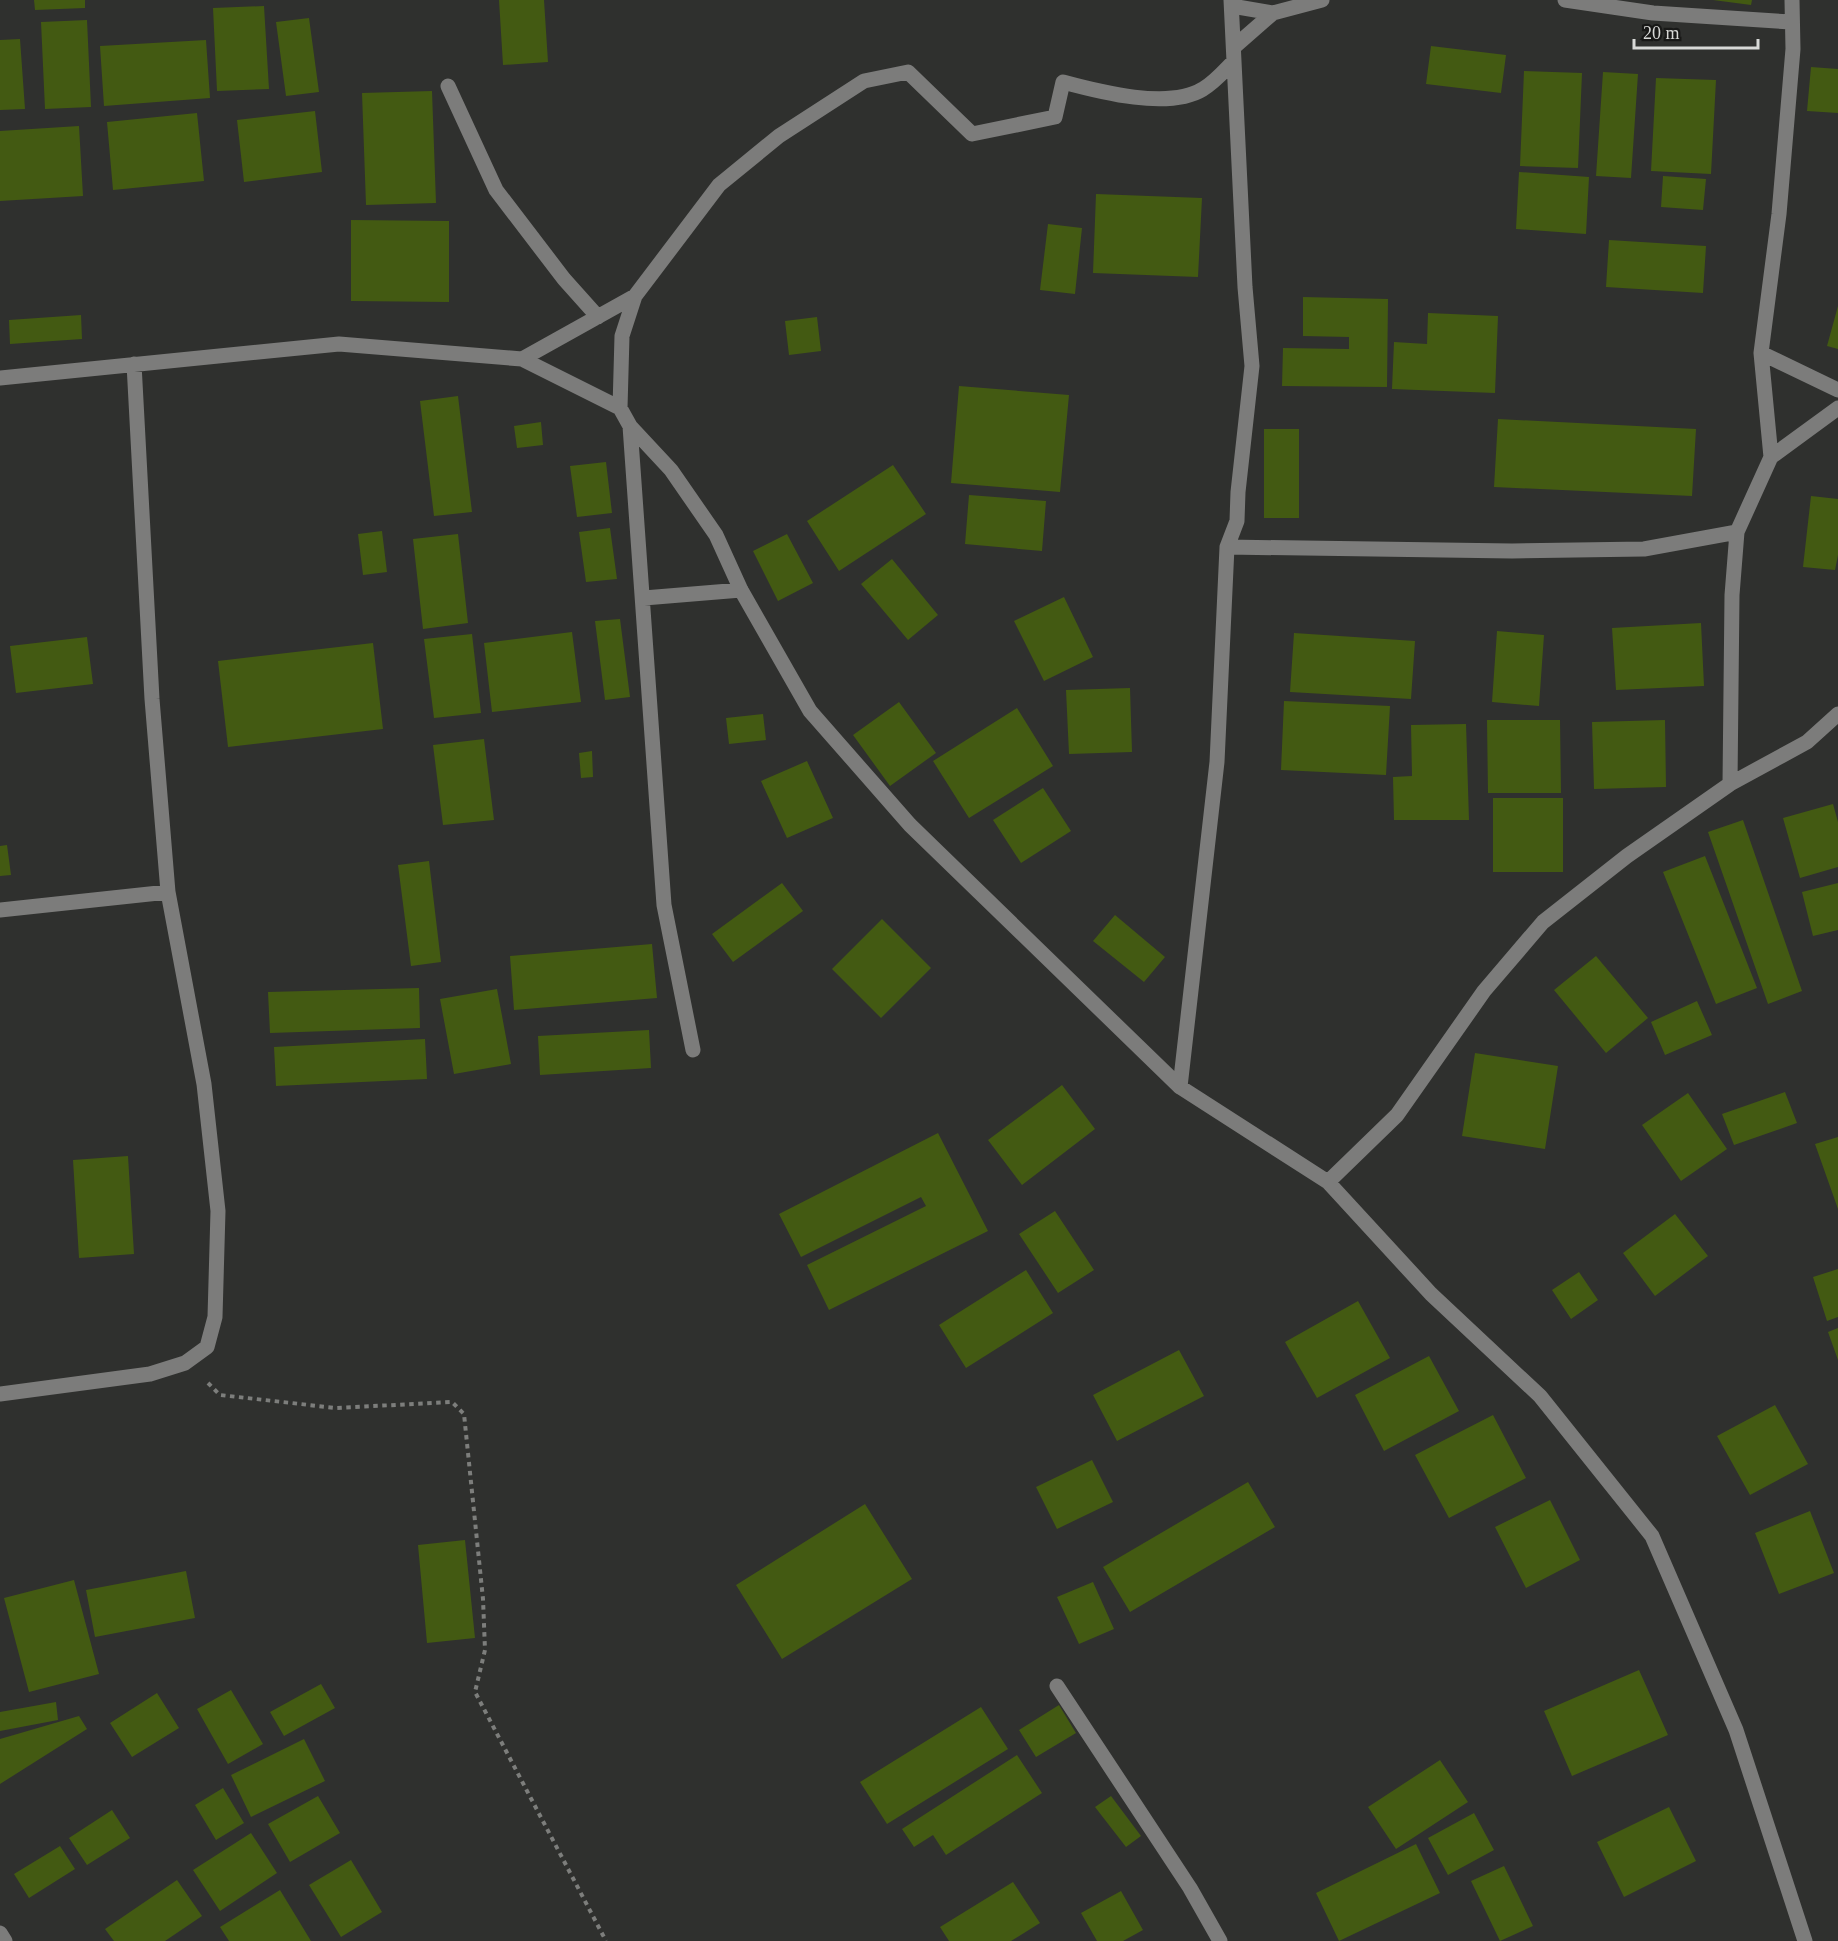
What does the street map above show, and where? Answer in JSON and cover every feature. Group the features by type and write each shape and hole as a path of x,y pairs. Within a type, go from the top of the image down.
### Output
{"street":[{"path":"1180,1087 1209,816 1217,762 1227,547 1237,521 1252,366 1245,287 1232,3 1273,13 1322,0"},
{"path":"1565,0 1653,13 1791,22"},
{"path":"1771,457 1761,353 1779,214 1793,49 1792,0"},
{"path":"1273,13 1203,89 1174,100 1101,92 1063,82 1055,117 972,134 908,72 864,81 779,136 719,185 635,296 621,336 620,408 630,426 670,470 716,535 741,590 810,711 910,825 1180,1087 1328,1182 1431,1294 1540,1396 1652,1536 1736,1730 1805,1941"},
{"path":"448,86 496,190 564,279 598,317"},
{"path":"522,359 635,296"},
{"path":"0,378 339,344 522,359 620,408"},
{"path":"1761,353 1838,390"},
{"path":"0,1394 150,1374 185,1363 207,1347 214,1317 218,1211 204,1084 168,892 152,699 134,364"},
{"path":"1730,784 1732,595 1737,532 1771,457 1838,408"},
{"path":"630,426 664,905 693,1050"},
{"path":"1227,547 1512,551 1644,549 1737,532"},
{"path":"644,598 741,590"},
{"path":"1328,1182 1397,1115 1484,991 1543,922 1628,856 1730,784 1807,742 1838,714"},
{"path":"0,910 168,892"},
{"path":"1057,1686 1190,1888 1220,1941"},
{"path":"0,1933 4,1941"}],"path":[{"path":"185,1363 220,1395 336,1408 452,1401 464,1414 474,1504 485,1650 475,1692 606,1941"}],"building":[{"path":"34,0 85,0 85,8 35,10"},
{"path":"499,0 544,0 548,62 503,65"},
{"path":"1713,0 1752,0 1751,5"},
{"path":"264,6 269,89 217,91 213,8"},
{"path":"309,18 319,92 286,96 276,22"},
{"path":"87,20 91,107 45,109 41,22"},
{"path":"20,39 25,109 0,110 0,40"},
{"path":"206,40 210,98 104,106 100,46"},
{"path":"1431,46 1506,55 1501,93 1426,84"},
{"path":"1811,67 1838,69 1838,113 1807,111"},
{"path":"1524,71 1582,73 1578,168 1520,166"},
{"path":"1603,72 1638,74 1631,178 1596,176"},
{"path":"1656,78 1716,80 1711,174 1651,171"},
{"path":"432,91 436,203 366,205 362,93"},
{"path":"315,111 322,172 244,182 237,120"},
{"path":"197,113 204,181 113,190 107,122"},
{"path":"79,126 83,196 0,201 0,131"},
{"path":"1519,172 1589,177 1586,234 1516,229"},
{"path":"1663,176 1706,179 1703,210 1661,207"},
{"path":"1096,194 1202,198 1198,277 1093,273"},
{"path":"351,220 449,221 449,302 351,301"},
{"path":"1048,224 1082,228 1075,294 1040,290"},
{"path":"1609,240 1706,246 1703,293 1606,287"},
{"path":"1303,297 1388,299 1387,387 1282,386 1283,348 1349,349 1349,337 1303,336"},
{"path":"1838,306 1838,349 1827,346"},
{"path":"1428,313 1498,316 1495,393 1392,389 1394,342 1427,344"},
{"path":"81,315 82,339 10,344 9,320"},
{"path":"817,317 821,351 789,355 785,321"},
{"path":"959,386 1069,395 1060,492 951,483"},
{"path":"458,396 472,512 434,516 420,401"},
{"path":"1498,419 1696,429 1692,496 1494,487"},
{"path":"541,422 543,445 517,448 514,426"},
{"path":"1264,429 1299,429 1299,518 1264,518"},
{"path":"606,462 612,513 577,517 570,466"},
{"path":"893,465 926,514 839,571 807,521"},
{"path":"969,495 1046,501 1042,551 965,544"},
{"path":"1811,496 1838,499 1838,555 1835,570 1803,567"},
{"path":"610,528 617,579 586,582 579,532"},
{"path":"382,531 387,572 363,575 358,534"},
{"path":"458,534 468,623 423,629 413,539"},
{"path":"787,534 813,583 778,601 753,551"},
{"path":"892,559 938,615 908,640 861,584"},
{"path":"1064,597 1093,657 1044,681 1014,621"},
{"path":"620,619 630,697 605,700 595,621"},
{"path":"1701,623 1704,686 1616,690 1612,628"},
{"path":"1497,631 1544,635 1539,706 1492,702"},
{"path":"572,632 581,702 492,712 484,643"},
{"path":"1294,633 1415,641 1411,699 1290,692"},
{"path":"472,634 481,713 434,718 424,639"},
{"path":"87,637 93,684 16,693 10,646"},
{"path":"373,643 383,729 228,747 218,661"},
{"path":"1130,688 1132,752 1069,754 1066,690"},
{"path":"1284,701 1390,706 1386,775 1281,770"},
{"path":"899,702 936,753 890,786 853,735"},
{"path":"1017,708 1053,766 969,818 933,761"},
{"path":"763,714 766,740 729,744 726,718"},
{"path":"1487,720 1560,720 1561,793 1488,793"},
{"path":"1665,720 1666,787 1594,789 1592,722"},
{"path":"1466,724 1469,820 1394,820 1393,777 1412,776 1411,725"},
{"path":"484,739 494,820 443,825 433,745"},
{"path":"592,751 593,777 581,778 579,753"},
{"path":"807,761 833,818 787,838 761,781"},
{"path":"1043,788 1071,831 1021,863 993,820"},
{"path":"1493,798 1563,798 1563,872 1493,872"},
{"path":"1833,804 1838,822 1838,867 1800,878 1783,818"},
{"path":"1743,820 1802,991 1768,1004 1708,832"},
{"path":"7,845 11,875 0,876 0,846"},
{"path":"1705,856 1757,988 1716,1004 1663,872"},
{"path":"429,861 441,962 411,966 398,865"},
{"path":"782,883 803,911 733,962 712,934"},
{"path":"1838,883 1838,930 1813,936 1802,892"},
{"path":"1115,915 1165,957 1144,982 1093,941"},
{"path":"882,919 931,968 881,1018 832,969"},
{"path":"652,944 657,998 514,1010 510,956"},
{"path":"1596,956 1648,1018 1606,1053 1554,990"},
{"path":"419,988 420,1028 270,1033 268,992"},
{"path":"497,989 511,1064 454,1074 440,999"},
{"path":"1697,1001 1712,1035 1665,1055 1651,1022"},
{"path":"649,1030 651,1068 540,1075 538,1036"},
{"path":"425,1039 427,1079 276,1086 274,1047"},
{"path":"1475,1053 1558,1066 1545,1149 1462,1136"},
{"path":"1062,1085 1095,1129 1022,1185 988,1140"},
{"path":"1785,1092 1797,1123 1734,1145 1722,1114"},
{"path":"1688,1093 1727,1149 1681,1181 1642,1125"},
{"path":"938,1133 988,1231 829,1310 807,1265 926,1206 921,1197 801,1257 779,1214"},
{"path":"1838,1137 1838,1209 1815,1144"},
{"path":"128,1156 134,1254 79,1258 73,1160"},
{"path":"1055,1211 1094,1270 1058,1293 1019,1234"},
{"path":"1675,1214 1708,1256 1655,1296 1623,1253"},
{"path":"1838,1269 1838,1317 1827,1321 1813,1277"},
{"path":"1026,1270 1053,1313 966,1368 939,1325"},
{"path":"1579,1272 1598,1300 1571,1319 1552,1290"},
{"path":"1358,1301 1390,1358 1317,1398 1285,1342"},
{"path":"1838,1328 1838,1360 1828,1332"},
{"path":"1179,1350 1204,1396 1117,1441 1093,1395"},
{"path":"1429,1356 1459,1411 1384,1451 1355,1395"},
{"path":"1775,1405 1808,1464 1750,1495 1717,1436"},
{"path":"1493,1415 1526,1478 1449,1518 1415,1455"},
{"path":"1092,1460 1113,1502 1057,1529 1036,1487"},
{"path":"1248,1482 1275,1527 1130,1612 1103,1567"},
{"path":"1550,1500 1580,1560 1526,1588 1495,1527"},
{"path":"865,1504 912,1579 782,1659 736,1585"},
{"path":"1810,1511 1834,1573 1779,1594 1755,1533"},
{"path":"465,1540 475,1638 427,1643 418,1545"},
{"path":"186,1571 195,1618 95,1637 86,1590"},
{"path":"74,1580 99,1674 29,1692 4,1598"},
{"path":"1093,1582 1114,1629 1079,1644 1057,1597"},
{"path":"1639,1670 1668,1735 1572,1776 1544,1711"},
{"path":"321,1684 335,1708 284,1736 270,1712"},
{"path":"231,1690 263,1744 228,1764 197,1709"},
{"path":"157,1693 179,1728 132,1757 110,1723"},
{"path":"56,1702 58,1720 0,1731 0,1712"},
{"path":"1059,1705 1076,1733 1036,1757 1019,1730"},
{"path":"981,1707 1008,1749 887,1824 860,1782"},
{"path":"79,1716 87,1729 0,1784 0,1739"},
{"path":"304,1739 325,1781 251,1817 231,1775"},
{"path":"1017,1755 1042,1793 946,1855 933,1835 914,1847 902,1829"},
{"path":"1440,1760 1468,1802 1396,1849 1368,1807"},
{"path":"223,1788 244,1823 216,1840 195,1805"},
{"path":"318,1796 340,1833 290,1862 268,1824"},
{"path":"1111,1796 1141,1836 1126,1847 1095,1807"},
{"path":"1669,1807 1696,1861 1624,1897 1597,1842"},
{"path":"112,1810 130,1838 87,1865 69,1838"},
{"path":"1474,1813 1494,1850 1448,1875 1428,1838"},
{"path":"251,1833 277,1873 220,1911 193,1870"},
{"path":"1416,1844 1440,1893 1339,1941 1316,1893"},
{"path":"60,1846 75,1869 29,1898 14,1874"},
{"path":"351,1860 382,1912 341,1937 309,1885"},
{"path":"1504,1866 1533,1926 1500,1941 1471,1881"},
{"path":"177,1880 202,1916 165,1941 114,1941 105,1929"},
{"path":"1013,1882 1040,1923 1011,1941 949,1941 940,1927"},
{"path":"280,1890 311,1941 229,1941 220,1927"},
{"path":"1121,1891 1143,1930 1123,1941 1097,1941 1081,1913"}]}
